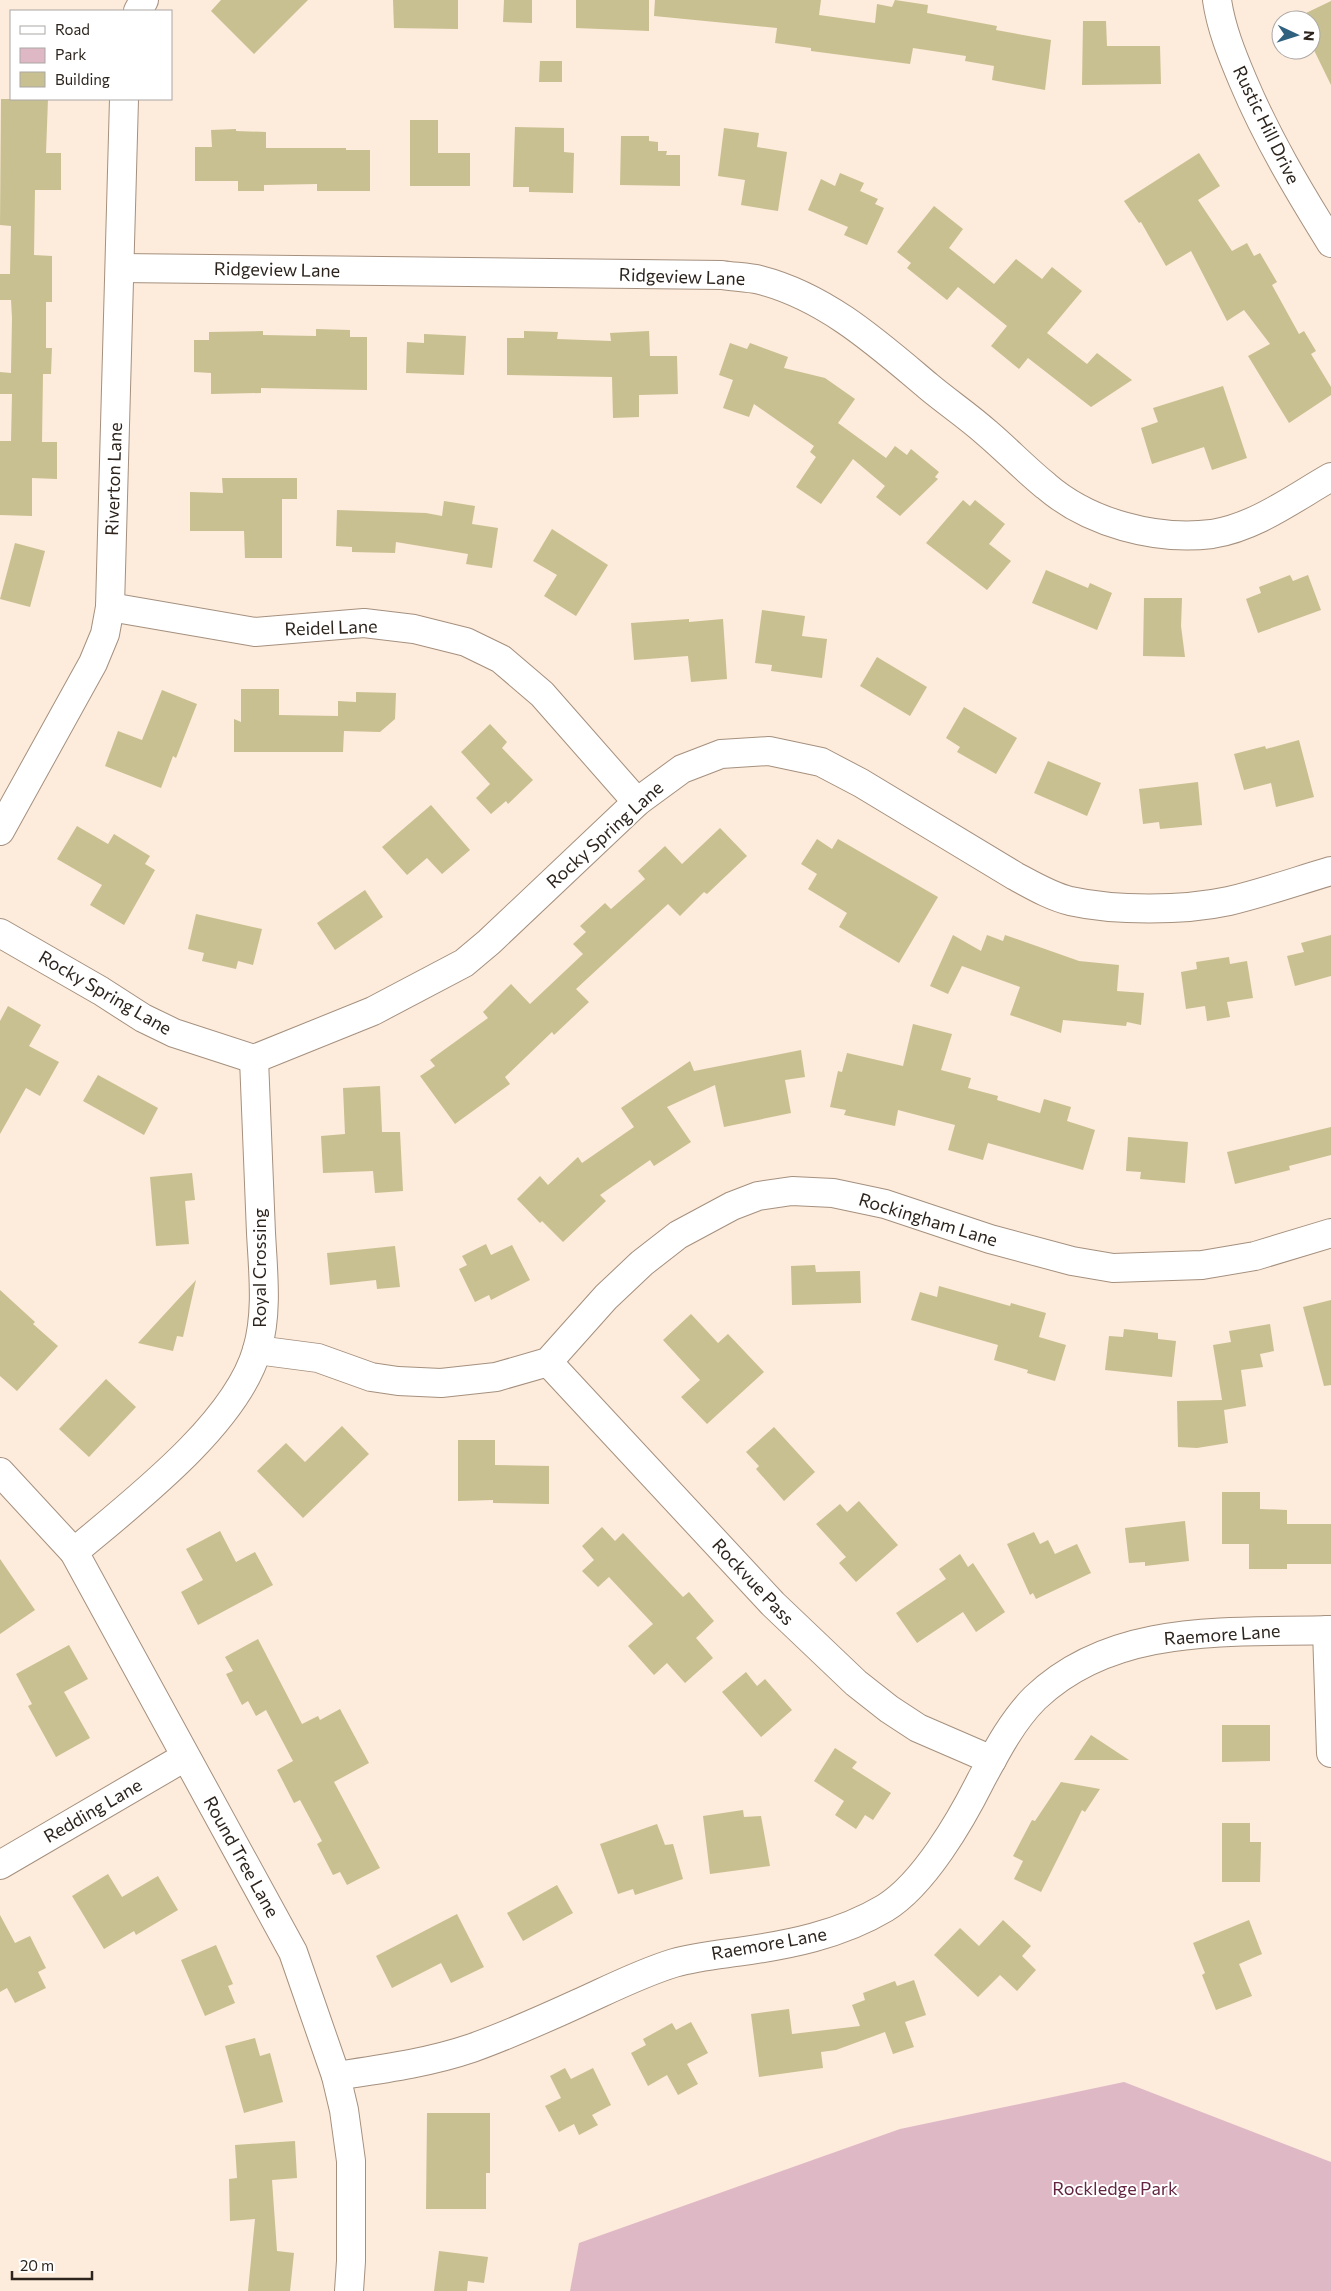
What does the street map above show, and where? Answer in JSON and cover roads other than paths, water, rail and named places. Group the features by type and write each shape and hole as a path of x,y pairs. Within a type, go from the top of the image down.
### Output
{"street":[{"name":"Rustic Hill Drive","path":"1218,0 1219,14 1233,57 1256,112 1292,181 1331,243"},
{"name":"Riverton Lane","path":"0,831 93,663 105,634 110,607 124,100"},
{"name":"Ridgeview Lane","path":"120,268 722,275 759,280 793,292 830,310 869,336 986,432 1046,487 1072,504 1122,524 1154,534 1182,536 1214,533 1257,520 1331,477"},
{"name":"Reidel Lane","path":"110,607 255,632 364,623 414,629 466,642 501,659 542,694 637,802"},
{"name":"Rocky Spring Lane","path":"0,933 101,991 143,1018 174,1033 254,1059 373,1011 464,963 503,929 637,802 682,769 705,758 721,754 769,751 821,762 1014,876 1068,900 1091,904 1186,907 1229,900 1331,871"},
{"name":"Royal Crossing","path":"74,1552 146,1490 213,1424 240,1387 257,1350 264,1297 254,1059"},
{"name":"Rockingham Lane","path":"548,1362 606,1296 656,1252 678,1235 705,1219 758,1196 792,1191 833,1193 885,1204 990,1239 1072,1261 1113,1268 1202,1265 1255,1256 1331,1233"},
{"path":"257,1350 318,1358 371,1377 398,1381 441,1383 496,1377 548,1362"},
{"name":"Rockvue Pass","path":"548,1362 773,1604 856,1683 889,1709 918,1728 992,1760"},
{"name":"Round Tree Lane","path":"0,1472 74,1552 293,1952 336,2076 351,2160 349,2291"},
{"path":"1329,1630 1331,1753"},
{"name":"Raemore Lane","path":"336,2076 412,2064 471,2048 580,2003 620,1983 670,1964 698,1956 796,1942 859,1922 888,1906 916,1880 962,1816 1010,1730 1033,1700 1067,1673 1096,1657 1165,1637 1216,1632 1329,1630"},
{"name":"Redding Lane","path":"0,1865 185,1757"}],"park label":[{"name":"Rockledge Park","path":"1115,2189"}]}
